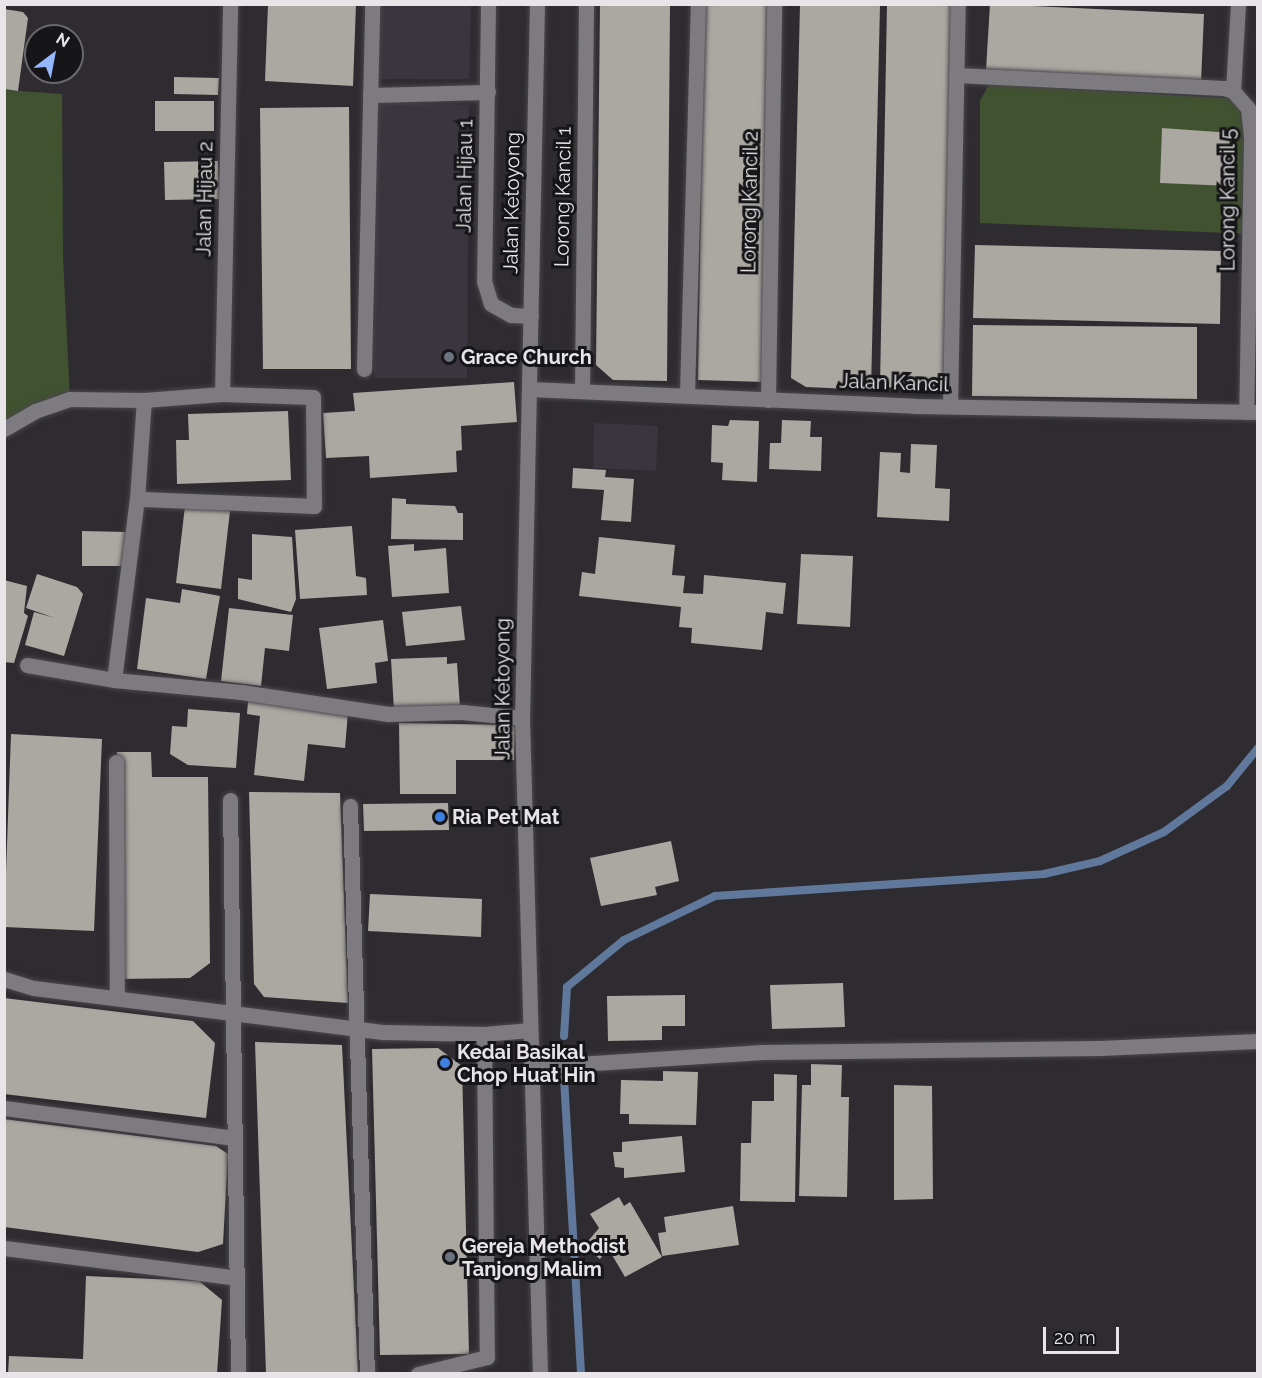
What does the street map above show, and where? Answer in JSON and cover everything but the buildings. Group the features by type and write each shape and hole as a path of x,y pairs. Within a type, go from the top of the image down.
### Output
{"street":[{"name":"Jalan Hijau 2","path":"222,394 230,4"},
{"path":"364,369 372,4"},
{"name":"Jalan Hijau 1","path":"488,4 484,281 491,304 511,315 531,316"},
{"name":"Jalan Ketoyong","path":"537,4 522,717 540,1374"},
{"name":"Lorong Kancil 1","path":"582,389 586,4"},
{"path":"687,394 698,4"},
{"name":"Lorong Kancil 2","path":"768,400 774,4"},
{"path":"950,406 958,4"},
{"path":"956,75 1233,91 1238,4"},
{"name":"Lorong Kancil 5","path":"1233,91 1248,108 1251,139 1252,412"},
{"path":"370,95 488,92"},
{"name":"Jalan Kancil","path":"529,389 582,389 768,400 950,406 1252,412"},
{"path":"4,429 35,411 70,399 144,400 222,394 313,397 314,506 137,499"},
{"path":"114,680 137,499 144,400"},
{"path":"27,664 114,680 242,692 388,714 462,712 522,717"},
{"path":"116,762 117,998"},
{"path":"230,800 238,1374"},
{"path":"350,806 367,1374"},
{"path":"4,979 34,988 355,1028 484,1034 530,1030"},
{"path":"418,1374 487,1357 484,1034"},
{"path":"532,1067 764,1052 1100,1048 1257,1041"},
{"path":"4,1108 235,1138"},
{"path":"4,1248 237,1278"}],"shaded area":[{"path":"378,5 471,5 469,79 375,79"},
{"path":"378,102 469,105 467,378 374,378"},
{"path":"594,423 658,426 656,471 593,468"}],"green space":[{"path":"989,84 1238,99 1257,116 1254,234 980,223 980,101"},
{"path":"5,90 62,94 63,257 70,399 5,429"}],"waterway":[{"path":"564,1036 567,987 624,940 715,896 1044,874 1100,861 1164,832 1227,786 1258,748"},
{"path":"564,1078 581,1374"}],"place":[{"name":"Grace Church","path":"449,357"},
{"name":"Ria Pet Mat","path":"440,817"},
{"name":"Kedai Basikal Chop Huat Hin","path":"445,1063"},
{"name":"Gereja Methodist Tanjong Malim","path":"450,1257"}]}
